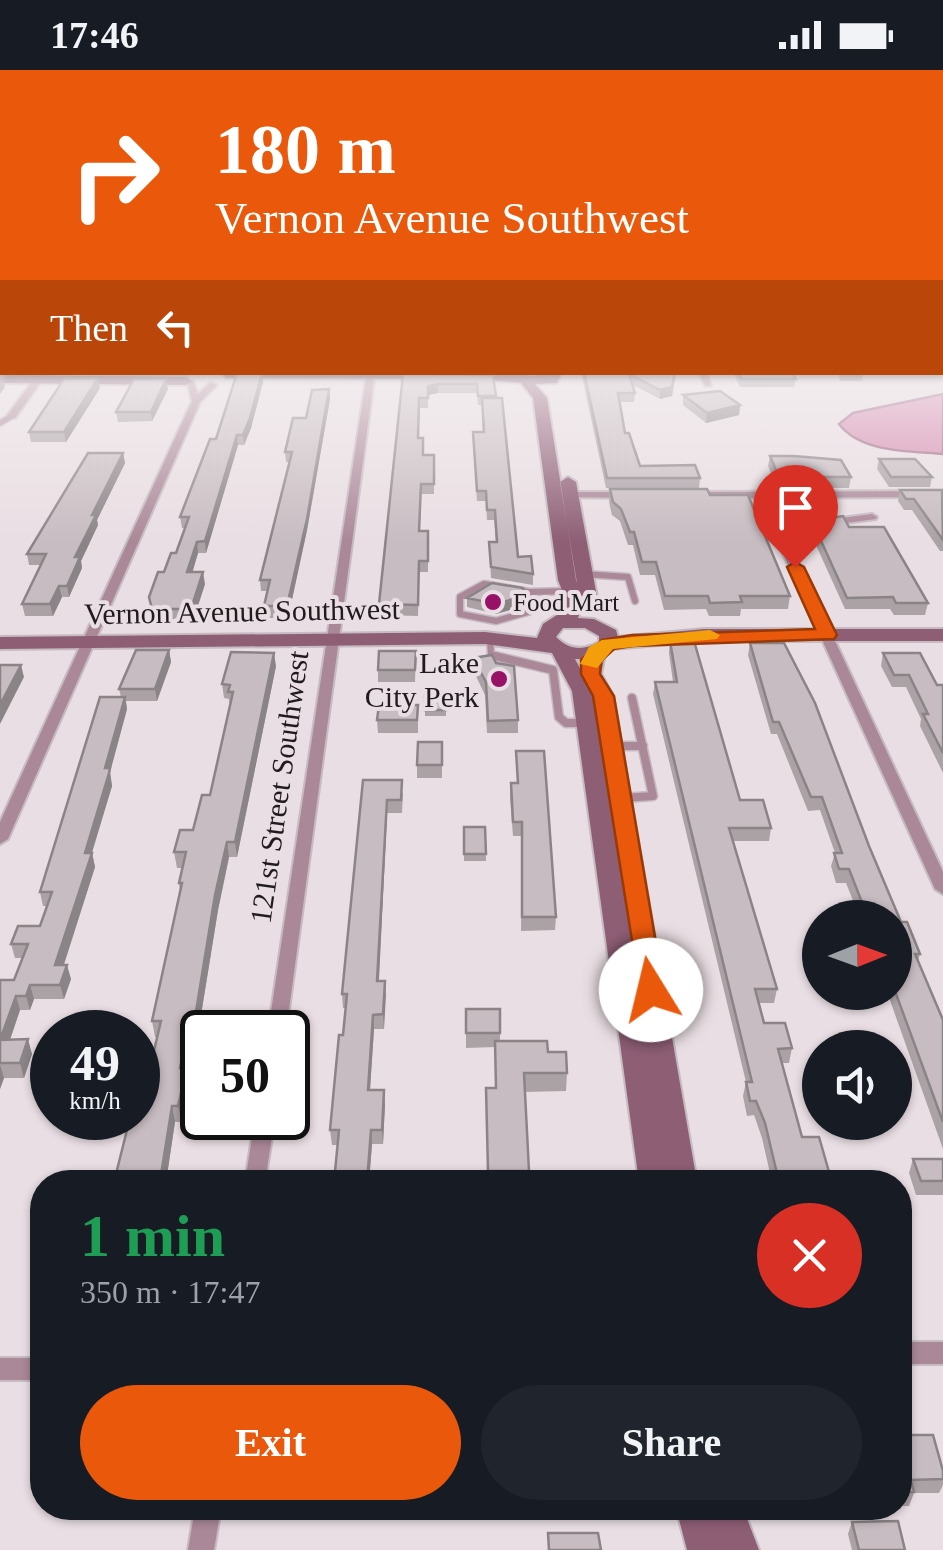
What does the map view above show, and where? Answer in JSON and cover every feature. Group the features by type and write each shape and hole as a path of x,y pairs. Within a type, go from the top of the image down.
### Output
{"main road":[{"path":"541,404 575,604 556,637"},
{"path":"554,404 584,574 601,637 590,674 604,696 680,1170"},
{"name":"Vernon Avenue Southwest","path":"0,643 481,634 556,637"},
{"path":"556,637 943,635"},
{"path":"556,637 601,637"},
{"path":"556,637 581,688 652,1170"},
{"path":"698,1520 707,1550"},
{"path":"728,1520 739,1550"}],"street":[{"path":"12,416 21,404"},
{"path":"0,839 195,404"},
{"name":"121st Street Southwest","path":"280,1010 367,404"},
{"path":"675,495 943,494"},
{"path":"570,495 637,495"},
{"path":"872,517 783,531 782,538 943,889"},
{"path":"258,1170 262,1140"},
{"path":"912,1353 943,1354"},
{"path":"0,1369 30,1368"},
{"path":"202,1550 206,1520"}],"lane":[{"path":"0,423 12,416"},
{"path":"584,574 628,577 635,601"},
{"path":"572,591 530,592 484,584 460,597 460,614 481,634 491,655 553,670 558,717 566,723 586,723"},
{"path":"481,634 531,611 530,592"},
{"path":"555,688 581,688"},
{"path":"620,798 652,796 632,698"},
{"path":"612,746 642,746"}],"shaded area":[{"path":"895,404 943,404 943,454 901,451 860,440 839,424 853,413"}],"building":[{"path":"47,404 82,404 64,432 29,432"},
{"path":"120,404 155,404 151,412 116,412"},
{"path":"227,404 254,404 243,435 237,435 205,541 197,542 187,572 203,572 191,609 152,609 149,597 158,572 164,572 171,553 176,553 189,517 180,517 210,439 216,439"},
{"path":"309,404 326,404 287,606 264,606 270,580 260,580 292,452 285,452 293,418 306,418"},
{"path":"400,404 419,404 418,438 423,438 423,455 434,455 434,484 421,484 419,531 428,531 428,561 419,561 418,605 379,604"},
{"path":"482,404 503,404 518,557 531,556 533,574 491,567 489,542 497,542 495,510 487,510 486,491 477,491 473,432 484,432"},
{"path":"591,404 620,404 625,433 629,433 640,466 695,465 700,478 607,478"},
{"path":"695,404 740,405 707,413"},
{"path":"88,453 123,453 92,515 96,515 75,557 80,557 67,586 59,586 50,604 22,604 46,554 27,554"},
{"path":"770,456 841,460 851,477 779,477"},
{"path":"879,459 915,459 932,477 891,477"},
{"path":"610,489 707,489 710,495 748,495 790,596 740,596 742,602 710,603 708,596 665,596 656,562 642,562 634,532 630,532 621,509 613,502"},
{"path":"786,490 827,490 836,504 805,508 792,505"},
{"path":"900,490 942,490 943,540 914,499 906,499"},
{"path":"843,516 849,527 884,527 928,603 896,603 893,597 847,598 812,521"},
{"path":"492,583 523,588 524,596 496,604 467,598"},
{"path":"670,641 694,641 740,800 763,800 771,828 729,828 777,989 755,989 764,1023 785,1023 792,1048 778,1049 802,1140 820,1140 828,1170 776,1170 765,1123 756,1101 750,1101 746,1082 752,1082 655,682 677,682"},
{"path":"750,643 784,643 815,703 892,900 861,900 849,869 839,869 834,853 842,853 822,797 811,797 779,722 773,722"},
{"path":"136,650 169,650 155,689 119,689"},
{"path":"379,651 416,651 415,670 378,670"},
{"path":"231,652 274,653 235,842 227,842 215,895 196,1010 180,1010 180,1098 178,1106 172,1106 162,1170 117,1170 124,1140 160,1140 161,1021 160,1010 154,1010 186,852 174,852 180,830 193,830 202,795 210,795 233,692 228,692 230,685 222,684"},
{"path":"883,653 920,653 937,685 943,685 943,753 909,675 894,675"},
{"path":"492,655 496,663 514,666 518,720 488,721 486,682 473,658"},
{"path":"0,665 21,665 0,705"},
{"path":"446,694 446,710 425,710 425,695"},
{"path":"100,697 125,697 105,768 110,768 109,773 85,853 92,853 55,965 67,965 60,985 30,985 26,996 16,996 0,1040 0,980 14,980 28,944 11,944 18,926 40,926 52,892 40,892"},
{"path":"379,705 418,705 417,720 377,720"},
{"path":"418,742 442,742 442,765 417,765"},
{"path":"516,751 544,751 556,917 522,917 522,822 513,822 511,783 518,783"},
{"path":"363,780 402,780 401,800 387,800 377,981 385,981 383,1014 373,1015 368,1090 384,1090 382,1130 371,1130 368,1170 335,1170 339,1130 330,1130 347,994 342,994"},
{"path":"464,827 485,827 486,854 464,854"},
{"path":"912,934 920,954 915,954 943,1020 943,1122 912,1030 902,1010 912,1010"},
{"path":"466,1009 500,1009 500,1033 466,1033"},
{"path":"28,1039 20,1063 0,1063 0,1040"},
{"path":"495,1041 547,1041 548,1052 566,1052 567,1073 524,1073 529,1170 488,1170 486,1088 496,1088"},
{"path":"913,1159 943,1159 943,1181 921,1181"},
{"path":"912,1435 933,1435 943,1479 912,1480"},
{"path":"898,1521 905,1550 859,1550 852,1522"},
{"path":"548,1533 598,1533 601,1550 549,1550"}],"slow traffic":[{"path":"590,664 596,651 608,644 710,635"}],"place":[{"name":"Food Mart","path":"493,602"},
{"name":"Lake City Perk","path":"499,679"}],"route":[{"path":"651,990 604,696 590,674 591,660 596,651 608,644 632,640 704,635 827,635 795,567"}]}
